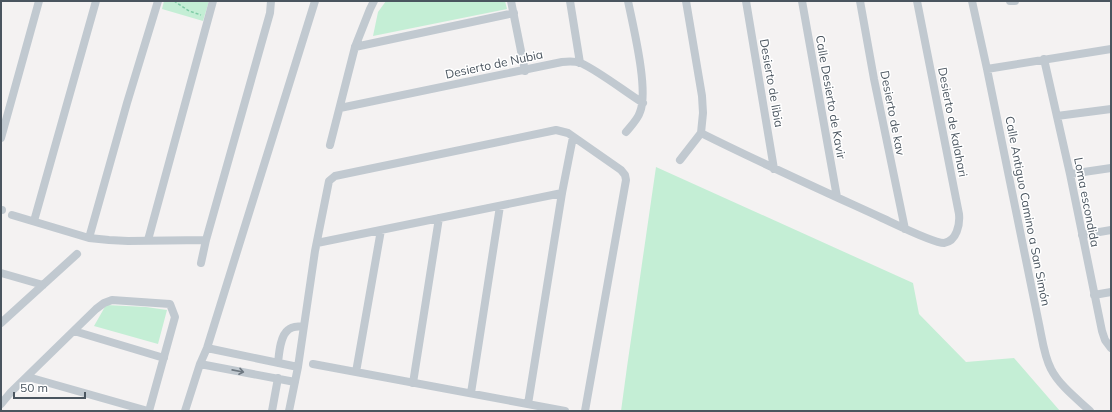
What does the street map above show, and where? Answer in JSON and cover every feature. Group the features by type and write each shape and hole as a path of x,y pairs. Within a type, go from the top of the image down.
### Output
{"street":[{"path":"1,138 39,1"},
{"path":"34,221 96,1"},
{"path":"89,238 127,103 158,1"},
{"path":"148,240 213,1"},
{"path":"201,263 206,240 270,13 270,1"},
{"path":"185,411 200,364 207,348 315,1"},
{"path":"330,145 355,47 374,1"},
{"path":"512,1 525,70"},
{"path":"570,1 580,63 643,103"},
{"path":"626,132 640,112 643,103 643,86 628,1"},
{"path":"680,160 701,133 703,113 702,96 686,1"},
{"name":"Desierto de libia","path":"746,1 774,169"},
{"name":"Calle Desierto de Kavir","path":"802,1 836,198"},
{"name":"Desierto de kav","path":"860,1 874,79 905,228"},
{"name":"Desierto de kalahari","path":"905,228 938,242 945,242 951,239 958,230 960,222 918,1"},
{"name":"Calle Antiguo Camino a San Simón","path":"972,1 1048,361 1051,370 1090,411"},
{"path":"1010,1 1015,1"},
{"path":"355,47 514,13"},
{"path":"987,69 1111,49"},
{"name":"Loma escondida","path":"1044,60 1070,174 1102,331 1105,340 1111,348"},
{"name":"Desierto de Nubia","path":"340,108 562,62 572,61 580,63"},
{"path":"1057,116 1111,109"},
{"path":"289,411 298,367 317,243 329,181 335,176 556,130 563,131 573,137 621,170 625,175 626,180 585,411"},
{"path":"701,133 836,198 905,228"},
{"path":"528,404 562,193 573,137"},
{"path":"1070,174 1111,168"},
{"path":"317,243 562,193"},
{"path":"471,393 500,206"},
{"path":"12,215 89,238 116,241 206,240"},
{"path":"413,383 439,218"},
{"path":"356,372 381,230"},
{"path":"1082,235 1111,230"},
{"path":"1,323 77,254"},
{"path":"1,273 43,286"},
{"path":"1094,295 1111,292"},
{"path":"1,404 28,377 74,331 104,303 112,300 170,304 174,310 175,317 148,411 28,377"},
{"path":"278,363 283,339 287,330 294,327 304,326"},
{"path":"74,331 164,358"},
{"path":"207,348 298,367"},
{"path":"200,364 295,382"},
{"path":"313,364 565,411"},
{"path":"272,411 278,378"}],"path":[{"path":"174,1 189,11 203,16"},
{"path":"176,3 180,1"}],"green space":[{"path":"164,1 209,1 203,21 162,9"},
{"path":"386,1 505,1 507,9 373,36 378,12"},
{"path":"656,167 913,283 919,314 966,362 1014,358 1060,411 621,411"},
{"path":"106,305 146,307 167,310 158,344 94,326"}]}
